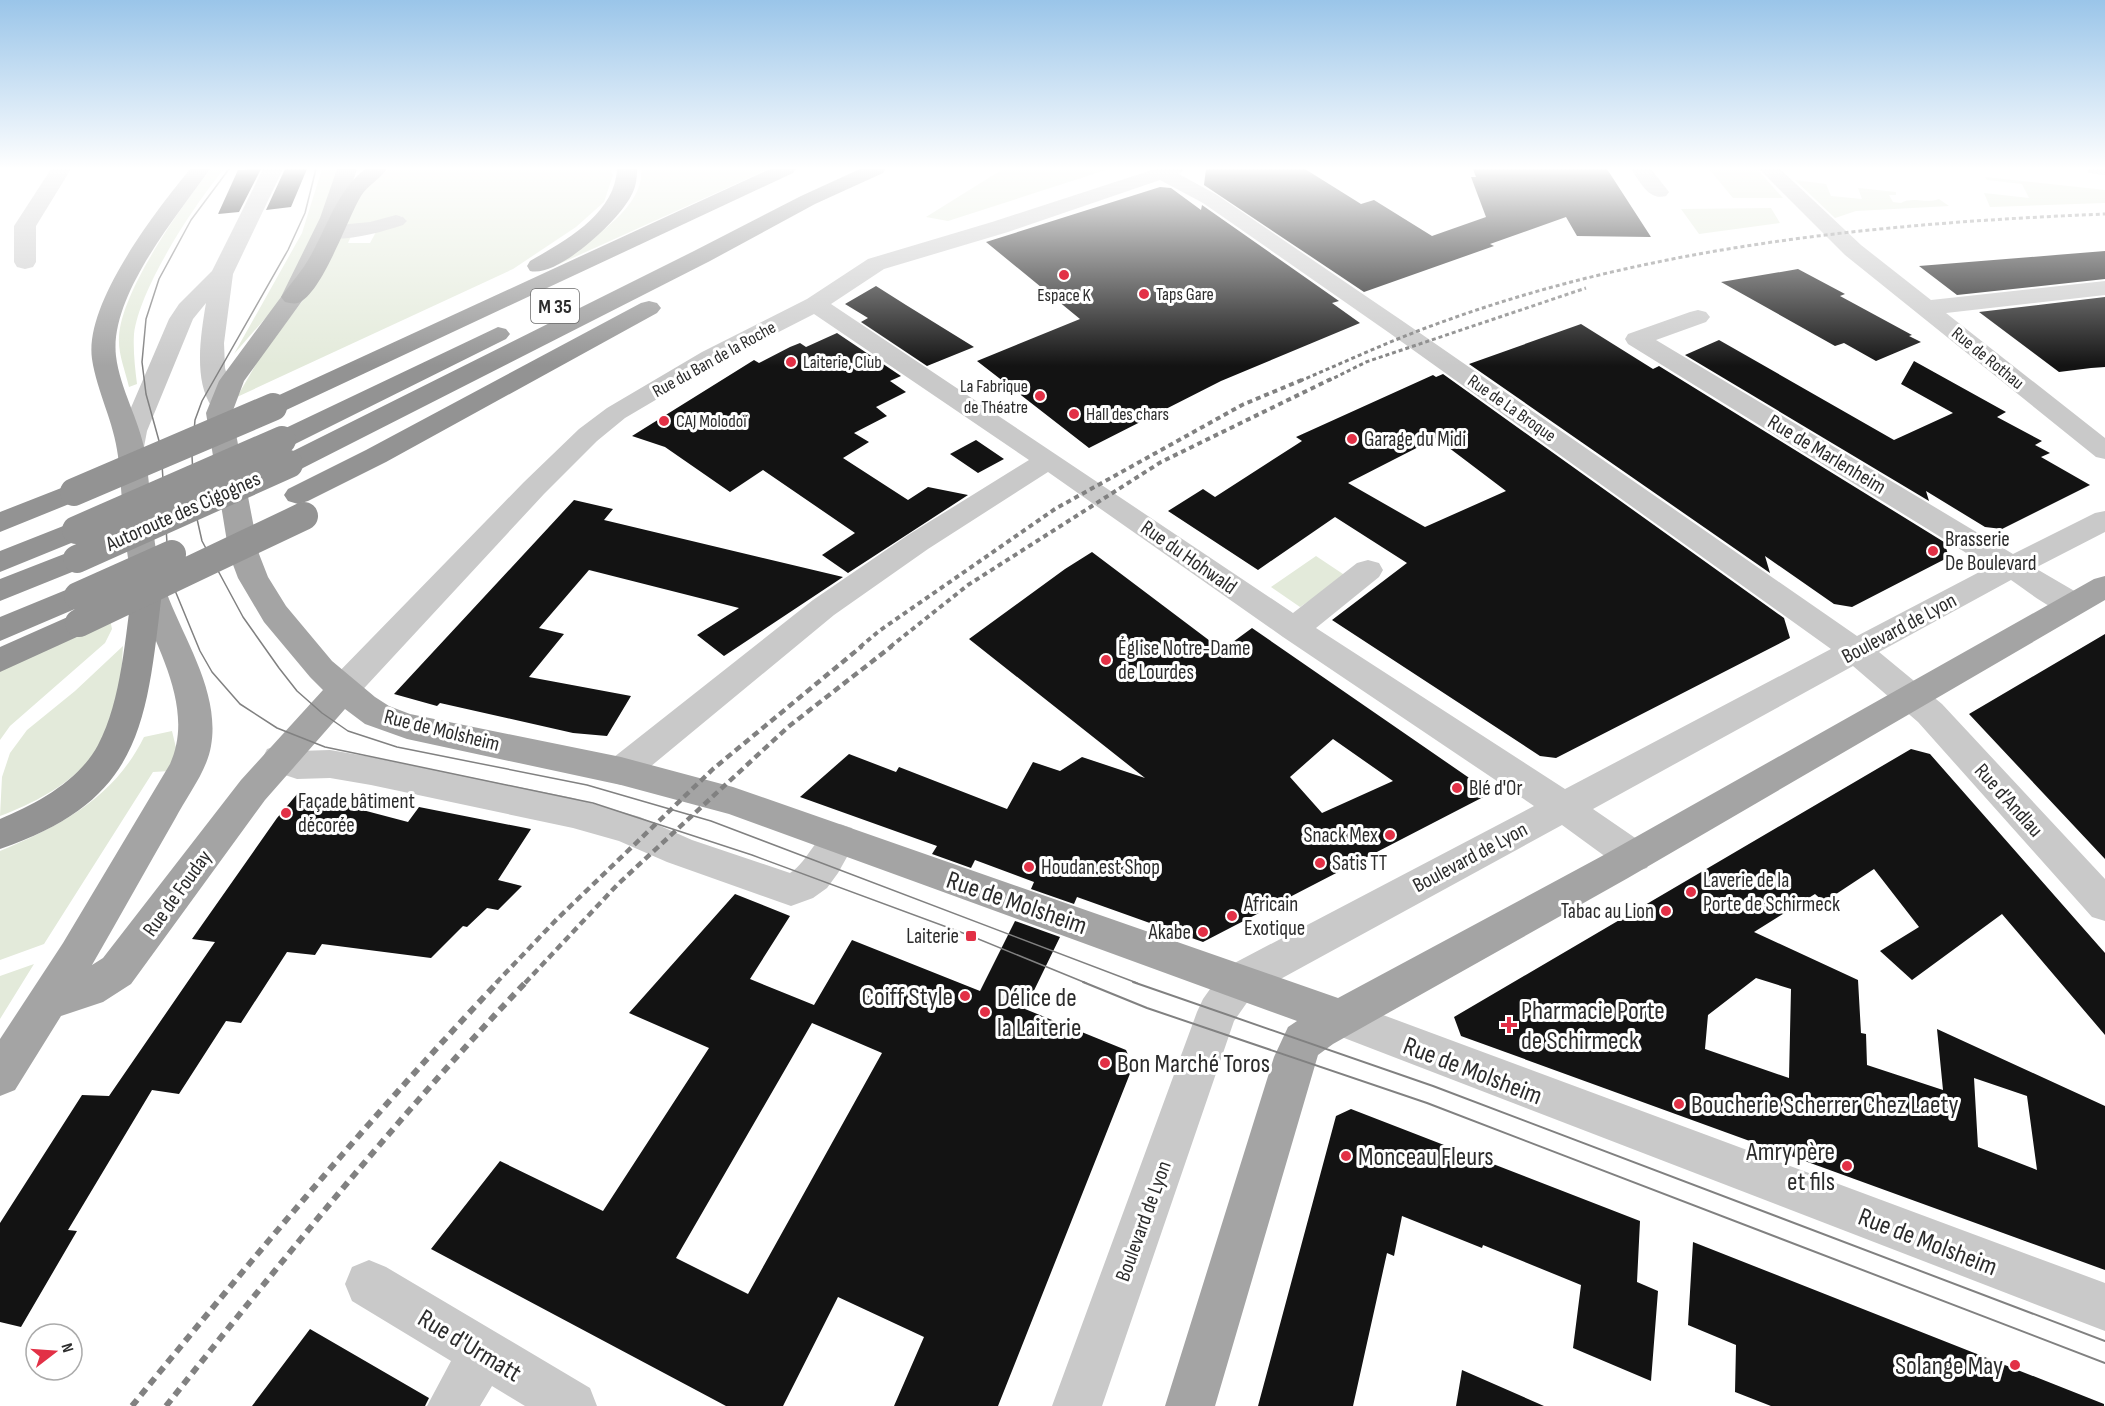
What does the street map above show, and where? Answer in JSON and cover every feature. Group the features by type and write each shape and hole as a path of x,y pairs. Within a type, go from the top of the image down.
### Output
{"highway":[{"path":"299,394 362,357 544,262 583,235"},
{"path":"0,523 273,407 644,235"},
{"name":"M 35","path":"286,452 529,319 697,235"},
{"name":"M 35","path":"286,452 702,256 742,235"},
{"path":"0,660 79,610 301,506 403,463 502,387 785,235"},
{"name":"Autoroute des Cigognes","path":"76,544 286,452"},
{"name":"M 35","path":"0,562 76,544"},
{"name":"M 35","path":"0,591 76,544"},
{"path":"4,833 63,803 101,769 112,752 128,707 148,584"},
{"path":"0,630 79,610"}],"main road":[{"path":"0,1076 82,946 179,781 194,745 194,718 184,674 148,584 141,553 131,447 105,356 105,333 112,309 152,235"},
{"path":"221,402 239,369 293,297 328,235"},
{"name":"Rue de Molsheim","path":"221,402 219,413 244,554 253,578 275,614 321,669 377,715 406,726 621,771 733,801 1340,1018"},
{"path":"1190,1406 1295,1058 1303,1041 1318,1030 1634,857 2105,585"},
{"name":"Rue de Fouday","path":"47,1002 90,989 117,971 253,790 343,689"}],"street":[{"path":"24,262 25,235"},
{"path":"221,402 213,368 212,342 222,274 241,235"},
{"name":"Rue du Ban de la Roche","path":"343,689 534,488 588,435 616,413 711,357 815,304 876,264 974,235"},
{"name":"Rue de La Broque","path":"1261,235 1396,327 1856,651 1912,696"},
{"name":"Rue de Rothau","path":"1837,235 1870,264 2105,451"},
{"path":"131,447 134,430 181,319 187,309 222,274"},
{"path":"1926,308 2105,288"},
{"name":"Rue du Hohwald","path":"815,304 1294,629 1564,807 1634,857"},
{"name":"Rue de Marlenheim","path":"1698,317 1637,339 2072,604"},
{"path":"621,771 794,630 854,586 977,504 1047,461"},
{"name":"Boulevard de Lyon","path":"1077,1406 1217,1012 1239,981 2012,567 2105,520"},
{"path":"1294,629 1368,570"},
{"name":"Rue d'Andlau","path":"1912,696 2105,905"},
{"path":"279,759 297,765 330,764 371,771 573,813 627,828 680,851 791,890 803,887 814,877 839,839"},
{"name":"Rue de Molsheim","path":"1340,1018 2105,1307"},
{"name":"Rue d'Urmatt","path":"369,1284 572,1406"},
{"path":"452,1406 483,1353"}],"green space":[{"path":"164,235 178,235 146,293 138,315 134,334 137,384 129,387 119,343 122,318 141,273"},
{"path":"301,235 316,235 276,306 234,354"},
{"path":"352,235 348,243 370,243 375,235 565,235 513,269 237,397 262,354 307,295 336,238"},
{"path":"597,235 624,235 557,265"},
{"path":"1316,556 1346,576 1300,607 1271,587"},
{"path":"110,619 112,629 105,643 10,726 0,740 0,671"},
{"path":"123,646 117,709 101,745 78,772 64,783 33,802 0,816 2,777 10,753 27,730 75,691"},
{"path":"172,731 177,752 170,771 153,772 44,944 0,960 0,851 44,831 83,808 117,777 132,758 144,737"},
{"path":"34,964 0,1019 0,976"}],"building":[{"path":"1009,235 1244,235 1339,301 1332,303 1360,323 1221,381 1089,448 977,361 1080,319 986,242"},
{"path":"1278,235 1516,235 1490,244 1494,246 1364,292"},
{"path":"1649,235 1651,237 1577,236"},
{"path":"2105,251 2105,279 1957,295 1919,266"},
{"path":"1798,269 1845,294 1840,296 1921,342 1876,361 1844,343 1835,346 1721,282"},
{"path":"876,286 974,347 927,366 861,322 868,318 845,304"},
{"path":"2105,297 2105,367 2059,372 1979,312"},
{"path":"1581,324 1653,369 1659,366 1944,542 1949,557 1852,607 1834,604 1765,556 1770,573 1469,364"},
{"path":"837,333 901,376 890,381 906,392 876,407 887,416 854,433 869,442 843,458 908,500 928,487 968,495 848,573 822,555 855,533 763,470 730,492 665,447 632,436 754,360 759,363 800,343 806,347"},
{"path":"1719,340 1894,440 1953,413 1901,384 1914,361 2006,412 1997,417 2042,441 2035,445 2050,453 2041,457 2090,485 2002,529 1985,527 1926,491 1929,501 1685,355"},
{"path":"1443,374 1784,618 1790,638 1556,758 1540,756 1332,620 1407,563 1335,517 1258,570 1168,511 1203,489 1215,497 1302,441 1296,437 1433,375 1436,377","holes":["1436,438 1506,491 1425,527 1348,483"]},
{"path":"976,440 1004,459 978,473 950,454"},
{"path":"574,500 613,509 604,520 843,577 724,656 697,635 739,608 589,570 539,628 564,634 529,677 631,696 607,736 573,733 440,703 437,706 394,694"},
{"path":"1092,552 1222,650 1252,628 1491,793 1203,942 1077,897 1074,904 1031,889 1034,882 975,860 971,868 932,854 937,846 800,797 849,754 896,772 899,767 1007,809 1033,762 1060,771 1082,757 1145,778 969,639","holes":["1333,739 1393,781 1322,813 1290,777"]},
{"path":"2105,634 2105,859 1969,714"},
{"path":"1911,749 1930,754 2105,953 2105,1035 2002,914 1912,980 1880,951 1919,927 1874,869 1824,902 1815,894 1754,932 1858,980 1861,1033 1866,1034 1867,1065 1943,1090 1937,1029 2105,1106 2105,1270 1461,1036 1454,1017","holes":["1756,978 1791,989 1789,1078 1705,1049 1708,1015","1974,1078 2027,1096 2037,1170 1978,1147"]},
{"path":"298,793 408,822 419,807 531,829 498,880 522,886 498,910 487,908 467,927 463,926 431,958 322,944 315,955 287,952 241,1023 226,1021 179,1094 152,1090 68,1230 77,1231 21,1327 0,1322 0,1223 82,1095 109,1096 215,942 192,939 277,818"},
{"path":"735,894 790,916 750,979 814,1005 852,940 980,991 1015,921 1060,937 1025,1009 1126,1050 1133,1066 998,1406 894,1406 924,1337 838,1297 783,1406 726,1406 431,1249 500,1161 603,1211 709,1048 629,1013","holes":["812,1023 882,1053 748,1294 676,1258"]},
{"path":"1351,1109 1640,1221 1637,1282 1658,1291 1651,1381 1573,1348 1581,1285 1483,1245 1482,1248 1402,1216 1394,1256 1387,1253 1353,1406 1258,1406 1336,1116"},
{"path":"1693,1242 2104,1404 2104,1406 1771,1406 1735,1392 1736,1345 1688,1325"},
{"path":"310,1329 429,1398 425,1406 252,1406"},
{"path":"1462,1370 1544,1406 1456,1406"}],"tram line":[{"path":"183,235 159,279 146,319 142,362 146,394 161,448 167,543 174,588 200,651 212,672 240,704 277,728 325,747 593,803 752,855 971,936 1086,983"},
{"path":"295,235 202,401 195,420 192,456 195,510 202,541 243,617 297,691 322,713 348,731 397,747 587,785 711,821 1137,983"},
{"path":"1083,982 1147,1008 1427,1103 2105,1363"},
{"path":"1133,982 1433,1086 2105,1341"}],"railway":[{"path":"1300,381 1442,322 1522,296 1604,274 1686,256 1831,235"},
{"path":"1328,381 1366,362 1586,288"},
{"path":"860,647 879,631 1055,509 1242,405 1304,379"},
{"path":"890,647 968,585 1161,462 1331,379"},
{"path":"496,983 557,919 713,769 862,646"},
{"path":"525,983 618,884 788,727 892,646"},
{"path":"132,1406 311,1191 403,1085 498,982"},
{"path":"166,1406 386,1137 526,982"}],"place":[{"name":"Espace K","path":"1064,275"},
{"name":"Taps Gare","path":"1144,294"},
{"name":"Laiterie, Club","path":"791,362"},
{"name":"La Fabrique de Théatre","path":"1040,396"},
{"name":"Hall des chars","path":"1074,414"},
{"name":"CAJ Molodoï","path":"664,421"},
{"name":"Garage du Midi","path":"1352,439"},
{"name":"Brasserie De Boulevard","path":"1933,551"},
{"name":"Église Notre-Dame de Lourdes","path":"1106,660"},
{"name":"Blé d'Or","path":"1457,788"},
{"name":"Façade bâtiment décorée","path":"286,813"},
{"name":"Snack Mex","path":"1390,835"},
{"name":"Satis TT","path":"1320,863"},
{"name":"Houdan.est Shop","path":"1029,867"},
{"name":"Laverie de la Porte de Schirmeck","path":"1691,892"},
{"name":"Tabac au Lion","path":"1666,911"},
{"name":"Africain Exotique","path":"1232,916"},
{"name":"Akabe","path":"1203,932"},
{"name":"Laiterie","path":"971,936"},
{"name":"Coiff Style","path":"965,996"},
{"name":"Délice de la Laiterie","path":"985,1012"},
{"name":"Pharmacie Porte de Schirmeck","path":"1509,1025"},
{"name":"Bon Marché Toros","path":"1105,1063"},
{"name":"Boucherie Scherrer Chez Laety","path":"1679,1104"},
{"name":"Monceau Fleurs","path":"1346,1156"},
{"name":"Amry père et fils","path":"1847,1166"},
{"name":"Solange May","path":"2015,1365"}]}
